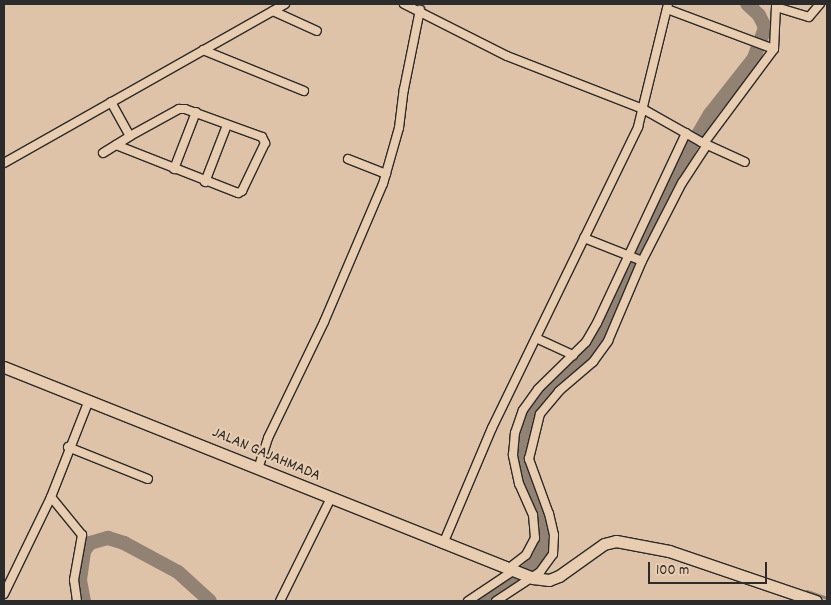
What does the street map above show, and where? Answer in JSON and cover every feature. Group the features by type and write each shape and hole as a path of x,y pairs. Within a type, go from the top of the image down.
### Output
{"street":[{"path":"5,161 285,4"},
{"path":"404,4 420,10 507,56 643,110 704,143 745,162"},
{"path":"496,601 536,574 552,554 554,535 549,514 531,472 529,459 534,430 550,401 593,362 608,341 641,261 704,143 772,48 776,7 809,17 820,4"},
{"path":"446,537 492,428 584,238 643,110 667,7 772,48"},
{"path":"261,464 268,438 324,322 386,174 400,128 404,89 420,10"},
{"path":"273,11 317,31"},
{"path":"203,50 304,91"},
{"path":"111,102 130,136"},
{"path":"103,153 130,136 178,109 196,112 262,137 264,143 242,191 232,193 116,145"},
{"path":"174,169 196,112"},
{"path":"205,182 227,125"},
{"path":"468,601 513,570 526,555 535,538 533,515 514,472 515,433 523,410 538,389 574,355 597,323 689,134"},
{"path":"348,159 386,174"},
{"path":"584,238 641,261"},
{"path":"536,338 574,355"},
{"name":"JALAN GAJAHMADA","path":"4,367 87,404 261,464 330,500 446,537 513,570 536,574"},
{"path":"4,594 52,497 68,448 87,404"},
{"path":"68,448 148,479"},
{"path":"52,497 82,534 74,580 78,601"},
{"path":"280,601 330,500"},
{"path":"536,574 549,580 558,576 604,544 616,541 669,551 816,601"}],"waterway":[{"path":"480,601 528,570 541,554 542,524 522,466 521,442 527,421 541,398 579,363 602,335 622,283 679,167 710,114 754,58 765,27 759,15 747,4"},
{"path":"84,601 80,580 84,551 90,543 108,538 124,543 178,572 210,601"},
{"path":"807,591 827,598"}]}
